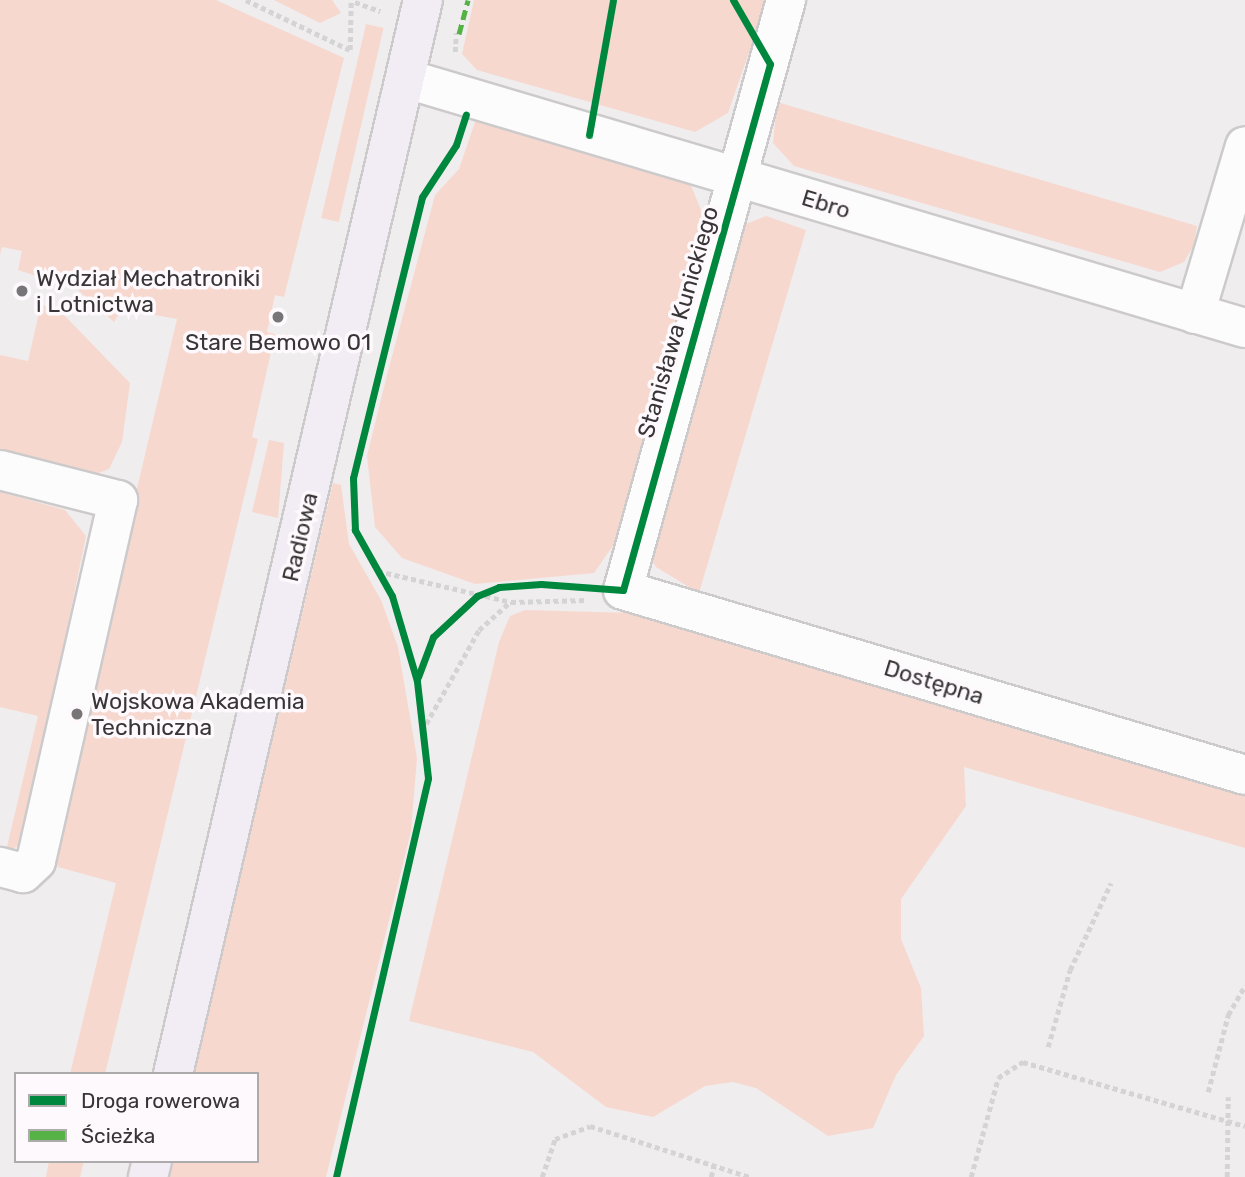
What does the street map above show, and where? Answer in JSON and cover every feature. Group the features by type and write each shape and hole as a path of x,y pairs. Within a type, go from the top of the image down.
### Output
{"main road":[{"name":"Radiowa","path":"173,1072 407,79 423,0"}],"street":[{"name":"Stanisława Kunickiego","path":"623,590 786,0"},
{"name":"Ebro","path":"407,79 1245,328"},
{"path":"1195,314 1245,146"},
{"path":"0,470 118,500 36,861 23,873 0,867"},
{"name":"Dostępna","path":"623,590 1245,775"}],"path":[{"path":"246,0 350,50 351,0"},
{"path":"378,571 511,602 611,600 623,590"},
{"path":"464,603 499,587"},
{"path":"426,724 479,630 511,602"},
{"path":"1048,1047 1070,970 1111,883"},
{"path":"1208,1092 1228,1015 1245,986"},
{"path":"971,1177 998,1078 1023,1062 1245,1125"},
{"path":"1227,1097 1227,1177"},
{"path":"542,1177 555,1139 590,1126 750,1177"},
{"path":"711,1177 715,1166"}],"shaded area":[{"path":"0,0 216,0 344,58 284,297 275,295 267,332 275,334 252,437 258,439 105,1072 70,1072 116,883 58,867 52,849 177,319 122,309 114,322 77,289 18,270 22,251 2,247 0,255"},
{"path":"274,0 332,0 341,13 320,23"},
{"path":"474,0 767,0 728,113 695,132 477,70 462,54"},
{"path":"366,24 384,28 339,222 321,218"},
{"path":"777,102 1197,226 1194,245 1184,262 1160,272 794,166 773,143"},
{"path":"476,119 688,178 703,215 696,267 621,534 594,573 475,584 402,558 375,527 367,456 386,379 435,195 459,169"},
{"path":"766,216 806,230 699,593 656,567 646,549 739,227"},
{"path":"41,304 62,313 130,383 122,442 109,469 96,474 0,451 0,355 28,361"},
{"path":"269,440 284,443 278,518 252,512"},
{"path":"333,483 341,485 349,544 381,600 398,647 417,758 411,831 326,1177 169,1177 172,1163 259,1163 259,1072 194,1072"},
{"path":"0,492 65,510 86,536 23,842 5,855 38,716 0,707"},
{"path":"525,610 631,613 1245,792 1245,848 964,767 966,806 901,899 901,939 921,988 924,1036 896,1075 873,1128 828,1136 756,1088 733,1082 705,1086 653,1117 606,1107 533,1052 409,1021 499,642 510,616"},
{"path":"49,1163 84,1163 80,1177 46,1177"}],"marked path":[{"path":"459,34 468,0"}],"cycle path":[{"path":"589,135 613,0"},
{"path":"418,677 433,637 477,596 499,587 541,584 623,590 770,64 733,0"},
{"path":"336,1177 428,778 417,681 392,596 355,530 353,478 422,197 456,145 466,115"}],"place":[{"name":"Wydział Mechatroniki i Lotnictwa","path":"22,291"},
{"name":"Stare Bemowo 01","path":"278,317"},
{"name":"Wojskowa Akademia Techniczna","path":"77,714"}]}
